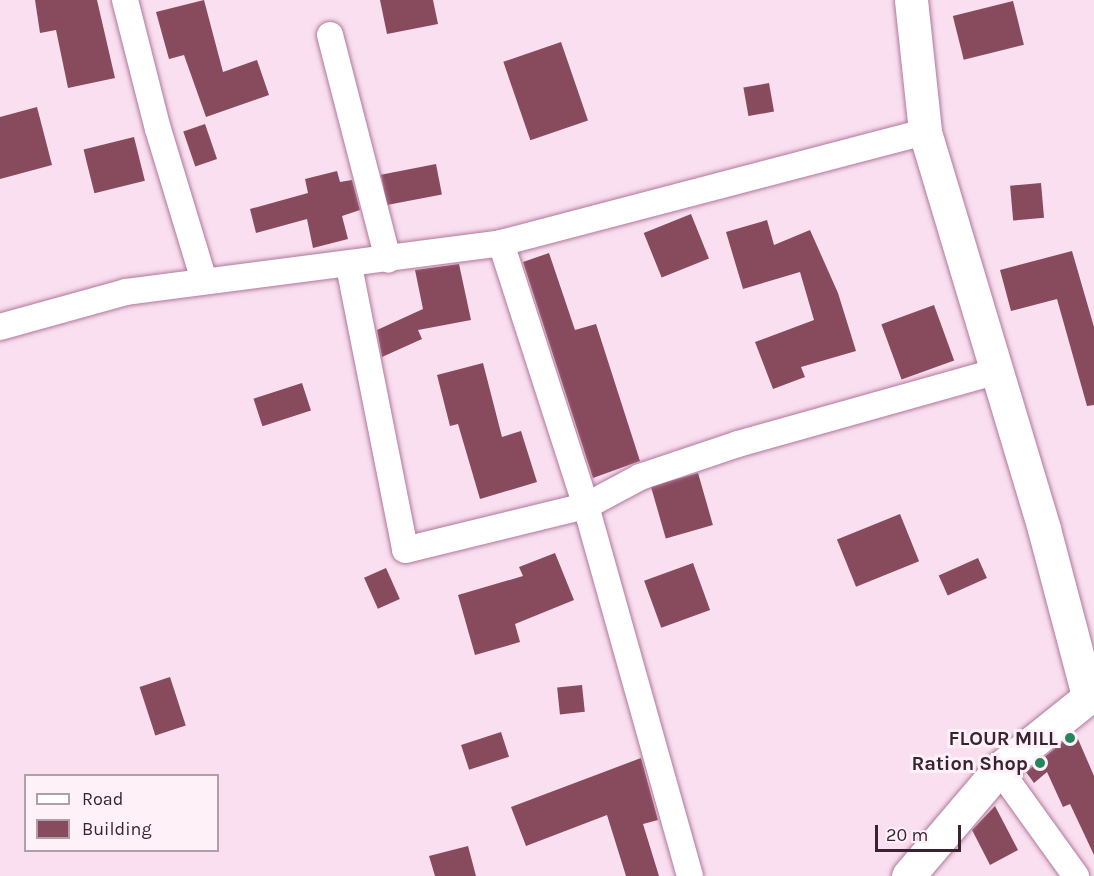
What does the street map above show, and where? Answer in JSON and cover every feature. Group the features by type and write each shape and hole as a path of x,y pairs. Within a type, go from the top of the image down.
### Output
{"main road":[{"path":"908,876 999,769 1091,695 925,132 911,0"}],"street":[{"path":"125,0 158,129 204,280"},
{"path":"330,35 388,260"},
{"path":"0,327 126,292 204,280 349,266 501,243 925,132"},
{"path":"501,243 586,506 690,876"},
{"path":"349,266 405,550 586,506 639,477 738,444 997,371"},
{"path":"999,769 1076,876"}],"building":[{"path":"35,0 97,0 115,78 68,88 56,30 40,33"},
{"path":"204,0 223,72 257,60 269,95 206,117 184,55 169,59 156,12"},
{"path":"380,0 433,0 438,24 387,34"},
{"path":"1013,1 1024,45 964,60 953,16"},
{"path":"561,42 588,120 530,140 503,62"},
{"path":"769,83 774,112 748,116 743,88"},
{"path":"37,107 52,165 0,179 0,117"},
{"path":"205,124 217,159 195,166 183,131"},
{"path":"134,137 145,181 94,193 84,150"},
{"path":"436,164 442,194 387,205 381,175"},
{"path":"337,171 340,182 352,180 360,210 342,216 348,239 313,248 307,219 256,233 250,209 308,193 305,179"},
{"path":"1041,183 1044,218 1013,221 1010,186"},
{"path":"691,214 709,259 662,278 644,233"},
{"path":"767,220 774,245 810,230 838,293 856,351 801,367 805,377 773,389 755,342 814,320 800,272 743,289 726,232"},
{"path":"1072,251 1094,327 1094,405 1087,406 1057,299 1011,311 1000,270"},
{"path":"549,253 575,330 596,324 640,461 593,478 523,262"},
{"path":"459,264 471,320 418,330 422,339 382,357 377,330 423,309 415,270"},
{"path":"934,305 954,360 902,380 881,324"},
{"path":"483,363 502,437 521,431 537,482 480,499 458,424 450,426 437,375"},
{"path":"302,383 311,411 262,426 253,399"},
{"path":"698,473 713,525 666,538 651,487"},
{"path":"900,514 919,561 856,587 837,539"},
{"path":"555,553 574,600 515,624 520,642 475,655 458,595 523,576 519,567"},
{"path":"978,558 987,578 948,596 939,575"},
{"path":"693,563 710,610 661,628 644,581"},
{"path":"386,568 400,599 378,609 364,578"},
{"path":"170,677 186,726 155,735 140,687"},
{"path":"582,685 585,712 560,714 557,688"},
{"path":"501,732 509,757 469,770 461,745"},
{"path":"1075,732 1094,776 1094,855 1070,804 1063,807 1047,772 1034,783 1026,772"},
{"path":"641,758 658,820 643,824 659,876 626,876 607,815 526,846 511,807"},
{"path":"995,806 1018,850 990,865 972,830"},
{"path":"468,846 476,876 435,876 429,856"}],"place":[{"name":"FLOUR MILL","path":"1070,738"},
{"name":"Ration Shop","path":"1040,763"}]}
